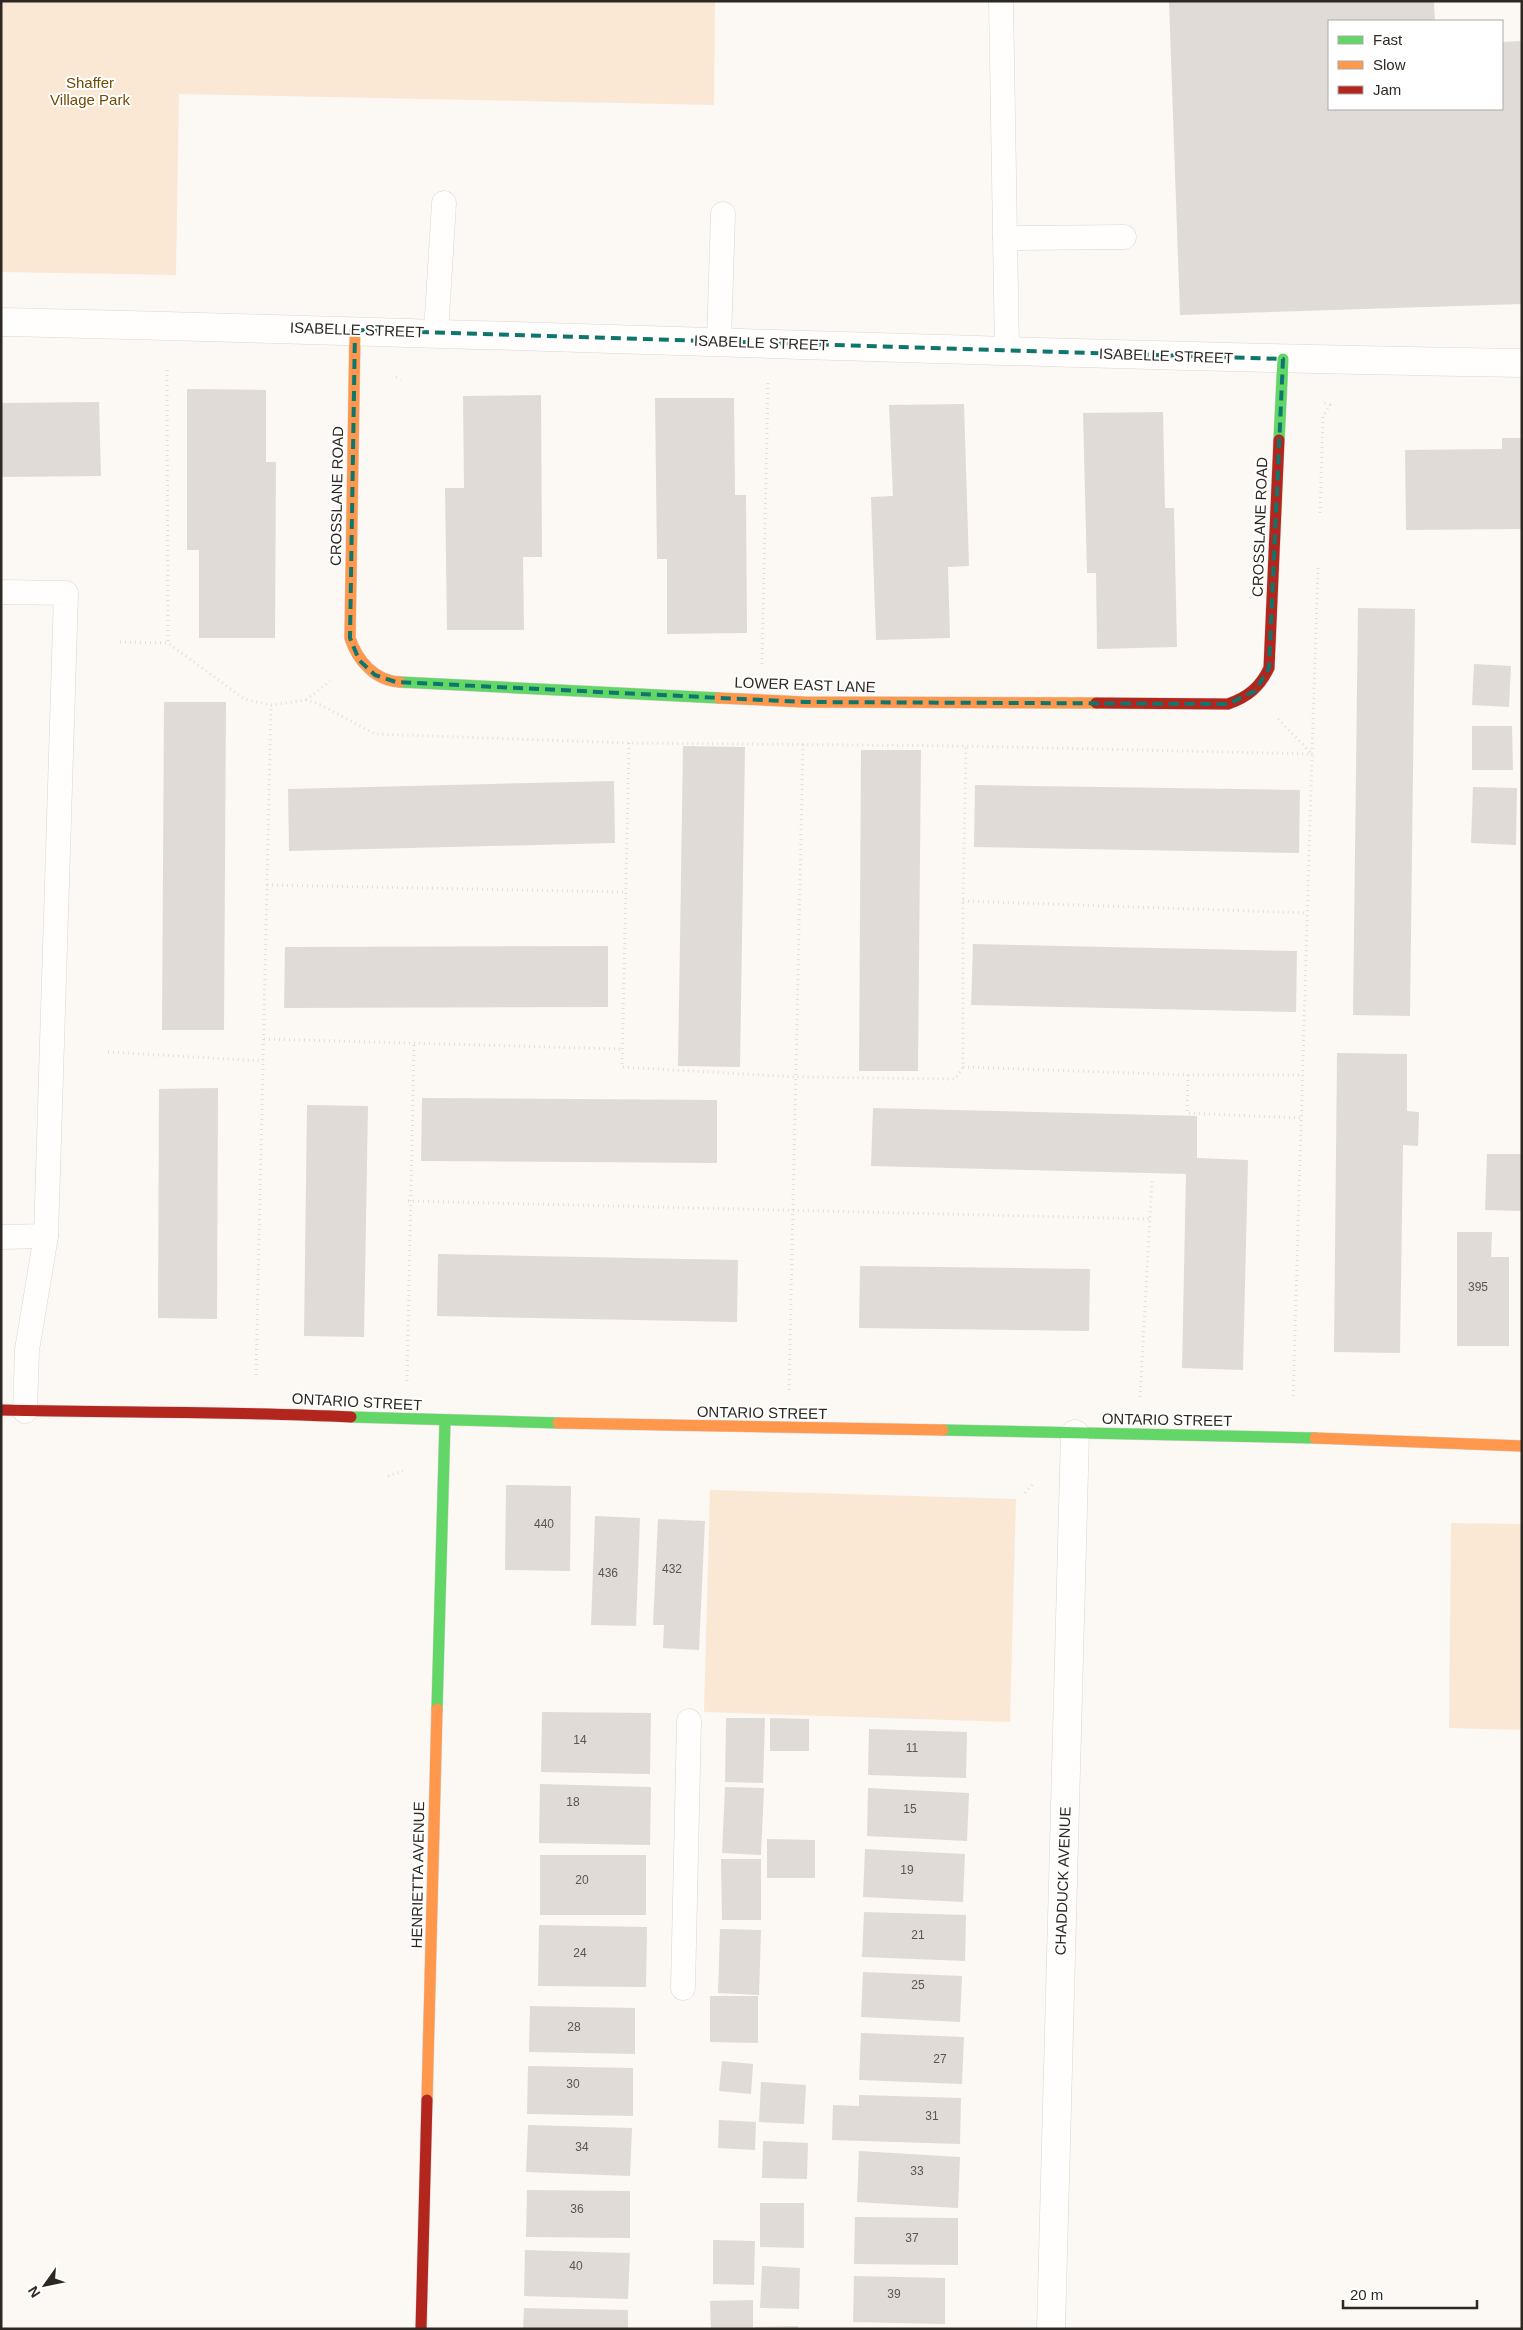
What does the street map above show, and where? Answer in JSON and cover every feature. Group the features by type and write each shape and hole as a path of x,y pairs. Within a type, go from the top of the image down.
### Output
{"street":[{"name":"ISABELLE STREET","path":"1,322 355,330 1283,359 1522,363"},
{"name":"CROSSLANE ROAD","path":"355,330 350,638 359,660"},
{"name":"CROSSLANE ROAD","path":"1255,691 1264,680 1269,668 1283,359"},
{"name":"LOWER EAST LANE","path":"359,660 374,675 396,682 804,702 1228,704 1241,700 1255,691"},
{"name":"ONTARIO STREET","path":"1,1410 105,1413 256,1412 445,1421 1292,1437 1522,1446"},
{"name":"HENRIETTA AVENUE","path":"421,2329 445,1421"},
{"name":"CHADDUCK AVENUE","path":"1051,2329 1075,1434"}],"lane":[{"path":"1001,1 1008,351"},
{"path":"436,333 444,203"},
{"path":"719,342 723,214"},
{"path":"1005,238 1124,237"},
{"path":"1,592 66,593 46,1236 27,1350 25,1411"},
{"path":"1,1237 46,1236"},
{"path":"683,1988 689,1721"}],"path":[{"path":"167,370 168,643"},
{"path":"762,665 768,372"},
{"path":"396,376 401,379"},
{"path":"1320,513 1323,416 1330,405 1324,403"},
{"path":"1293,1402 1300,1118 1318,567"},
{"path":"120,642 168,643 244,699 271,705 306,700 317,703 375,734 629,743 966,746 1312,754"},
{"path":"306,700 332,680"},
{"path":"256,1373 271,705"},
{"path":"1286,729 1312,754"},
{"path":"789,1390 803,739"},
{"path":"629,743 622,1066 796,1077 955,1079 963,1067 963,902 966,746"},
{"path":"267,885 626,892"},
{"path":"963,902 1307,913"},
{"path":"264,1039 622,1049"},
{"path":"407,1375 414,1043"},
{"path":"108,1052 263,1061"},
{"path":"963,1067 1188,1075 1302,1075"},
{"path":"1188,1075 1187,1113 1300,1118"},
{"path":"1140,1394 1152,1181"},
{"path":"410,1201 1150,1218"},
{"path":"388,1476 403,1471"},
{"path":"1025,1493 1034,1483"}],"highlighted area":[{"path":"355,330 1283,359 1269,668 1255,691 1228,704 804,702 396,682 375,675 359,660 350,638"}],"green space":[{"name":"Shaffer Village Park","path":"1,1 715,1 714,105 179,94 176,275 1,272"},
{"path":"710,1490 1016,1499 1010,1722 704,1712"},
{"path":"1451,1523 1522,1524 1522,1730 1449,1728"}],"building":[{"path":"1169,1 1434,1 1435,20 1328,20 1328,110 1503,110 1503,42 1522,41 1522,304 1180,315"},
{"path":"187,389 266,390 266,462 276,462 275,638 199,638 199,550 187,550"},
{"path":"541,395 542,557 523,557 524,630 447,630 445,488 464,488 463,396"},
{"path":"655,398 734,398 735,495 746,495 747,633 667,634 667,559 657,559"},
{"path":"99,402 101,476 1,477 1,403"},
{"path":"964,404 969,566 948,567 950,638 876,640 871,497 893,496 889,405"},
{"path":"1163,412 1165,508 1174,508 1177,647 1097,649 1096,573 1087,573 1083,413"},
{"path":"1502,438 1522,438 1522,529 1406,530 1405,450 1502,449"},
{"path":"1358,608 1415,609 1410,1016 1353,1015"},
{"path":"1474,664 1511,666 1509,707 1472,705"},
{"path":"164,702 226,702 224,1030 162,1030"},
{"path":"1472,726 1512,726 1513,770 1472,770"},
{"path":"683,746 745,747 740,1067 678,1066"},
{"path":"861,750 921,750 918,1071 859,1071"},
{"path":"614,781 615,843 289,851 288,789"},
{"path":"975,785 1300,790 1299,853 974,847"},
{"path":"1473,787 1517,788 1516,845 1471,843"},
{"path":"973,944 1297,951 1296,1012 971,1005"},
{"path":"608,946 608,1007 284,1008 285,947"},
{"path":"1337,1053 1407,1054 1407,1111 1419,1112 1418,1146 1403,1145 1400,1353 1334,1352"},
{"path":"218,1088 217,1319 158,1318 159,1089"},
{"path":"422,1098 717,1100 717,1163 421,1161"},
{"path":"307,1105 368,1106 364,1337 304,1336"},
{"path":"873,1108 1197,1116 1197,1158 1248,1160 1243,1370 1182,1368 1186,1174 871,1166"},
{"path":"1487,1154 1522,1154 1522,1211 1485,1210"},
{"path":"1457,1232 1492,1232 1491,1257 1509,1257 1509,1346 1457,1346"},
{"path":"438,1254 738,1260 737,1322 437,1316"},
{"path":"860,1266 1090,1269 1089,1331 859,1328"},
{"path":"506,1485 571,1486 570,1571 505,1570"},
{"path":"595,1516 640,1518 636,1626 591,1625"},
{"path":"658,1519 705,1521 699,1650 663,1648 664,1625 653,1625"},
{"path":"542,1712 651,1713 650,1774 541,1772"},
{"path":"726,1718 765,1718 763,1783 725,1782"},
{"path":"770,1718 809,1719 809,1751 770,1751"},
{"path":"869,1729 967,1732 966,1778 868,1775"},
{"path":"540,1784 651,1787 650,1845 539,1843"},
{"path":"725,1787 764,1788 761,1855 722,1853"},
{"path":"868,1788 969,1793 967,1841 867,1836"},
{"path":"767,1839 815,1840 815,1878 767,1878"},
{"path":"865,1849 965,1854 963,1902 863,1897"},
{"path":"540,1855 646,1855 646,1915 540,1915"},
{"path":"721,1859 761,1859 761,1920 722,1920"},
{"path":"864,1912 966,1915 965,1961 862,1957"},
{"path":"539,1925 647,1927 646,1987 538,1986"},
{"path":"720,1929 761,1930 759,1995 718,1993"},
{"path":"863,1972 962,1976 960,2022 861,2017"},
{"path":"710,1996 758,1996 758,2043 710,2042"},
{"path":"530,2006 635,2008 635,2054 529,2052"},
{"path":"861,2033 964,2037 962,2084 859,2080"},
{"path":"722,2061 753,2064 751,2094 719,2091"},
{"path":"528,2066 633,2068 633,2116 527,2114"},
{"path":"761,2082 806,2085 804,2124 759,2122"},
{"path":"859,2095 961,2098 960,2144 832,2140 833,2105 859,2106"},
{"path":"719,2120 756,2122 755,2150 718,2148"},
{"path":"528,2125 632,2128 630,2176 526,2172"},
{"path":"763,2141 808,2143 807,2179 762,2178"},
{"path":"859,2151 960,2157 958,2208 857,2202"},
{"path":"527,2190 630,2191 630,2238 526,2237"},
{"path":"760,2203 804,2203 804,2248 760,2247"},
{"path":"855,2217 958,2218 958,2265 854,2264"},
{"path":"713,2240 755,2241 754,2285 713,2284"},
{"path":"525,2250 630,2253 628,2299 524,2296"},
{"path":"762,2266 800,2268 799,2309 760,2308"},
{"path":"854,2276 945,2278 945,2324 853,2322"},
{"path":"753,2300 753,2329 711,2329 710,2301"},
{"path":"524,2308 628,2310 628,2329 523,2329"},
{"path":"798,2326 798,2329 755,2329 755,2327"}],"traffic: fast":[{"path":"1279,440 1283,359"},
{"path":"400,682 719,698"},
{"path":"351,1417 558,1423"},
{"path":"437,1709 445,1421"},
{"path":"943,1430 1315,1438"}],"traffic: slow":[{"path":"355,330 350,638 357,654 368,668 383,678 400,682"},
{"path":"719,698 804,702 1096,703"},
{"path":"558,1423 943,1430"},
{"path":"1315,1438 1522,1446"},
{"path":"427,2100 437,1709"}],"traffic: jam":[{"path":"1096,703 1228,704 1247,695 1262,681 1269,668 1279,440"},
{"path":"1,1410 351,1417"},
{"path":"421,2329 427,2100"}]}
